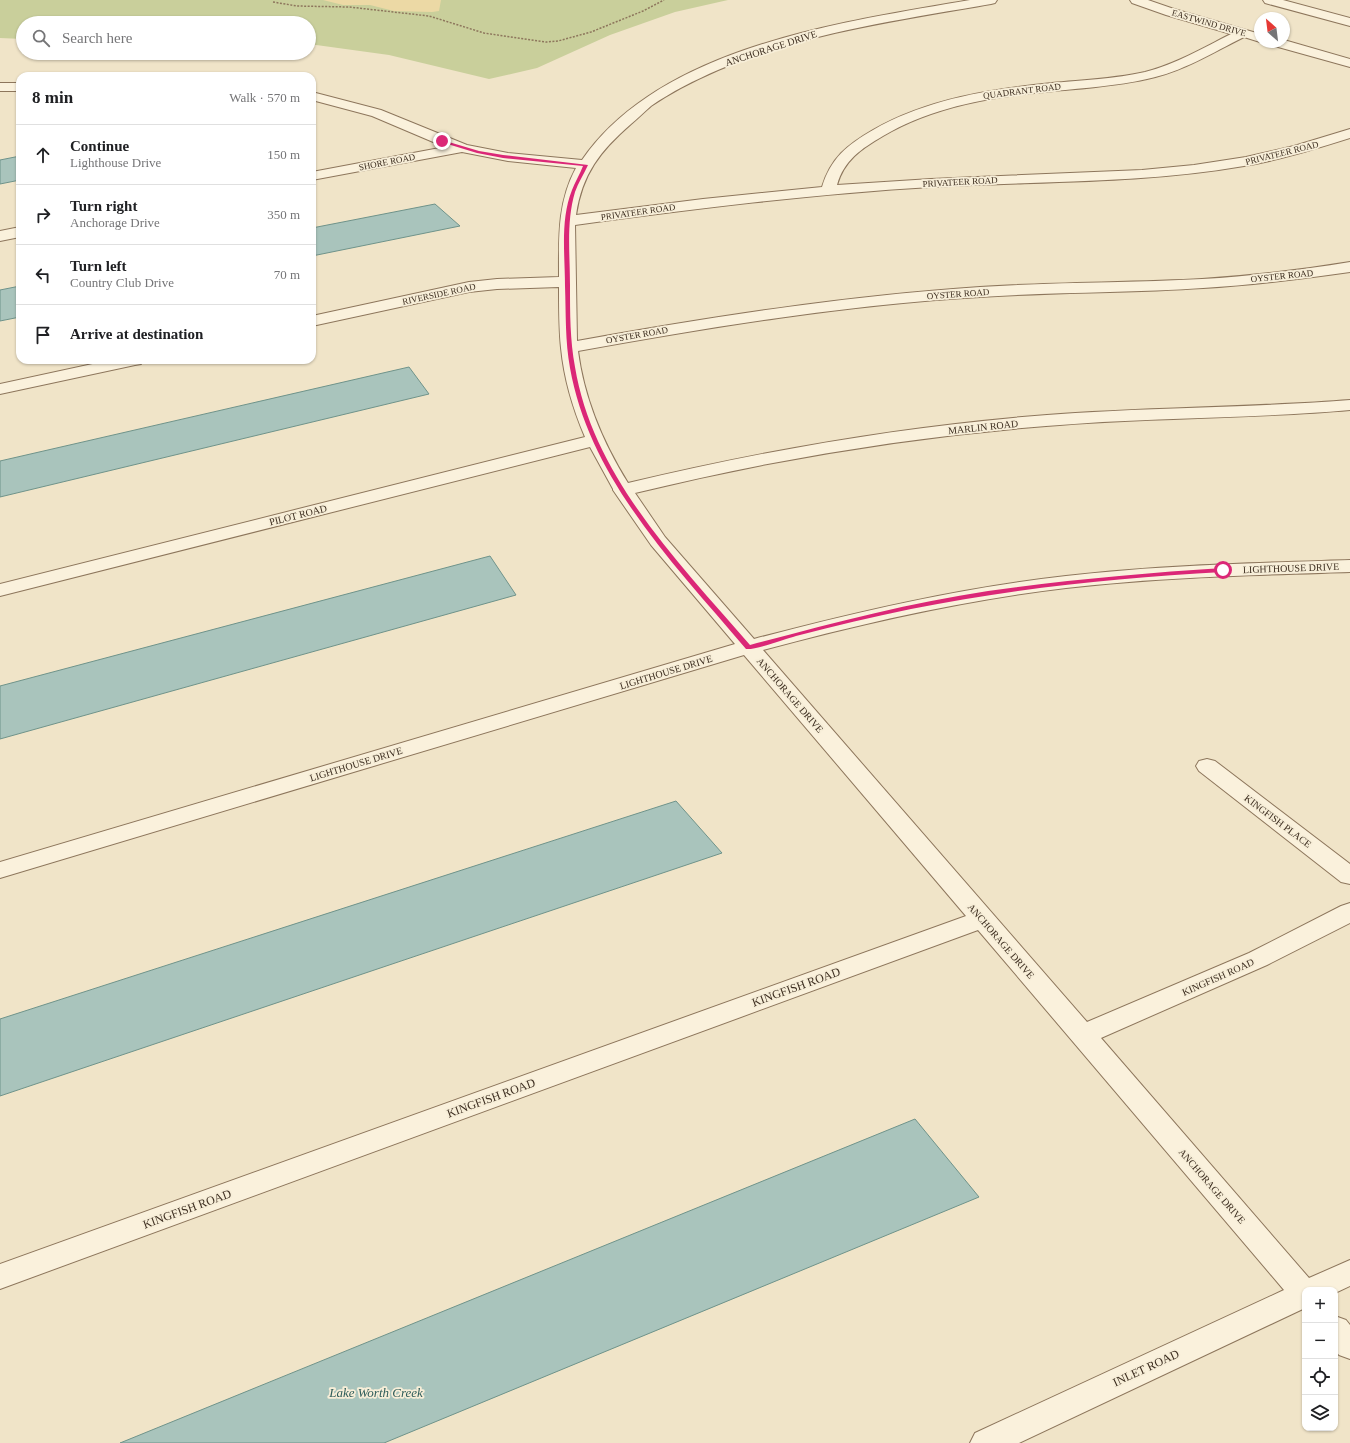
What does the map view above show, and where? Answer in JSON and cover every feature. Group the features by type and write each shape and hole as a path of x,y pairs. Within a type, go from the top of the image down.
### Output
{"street":[{"name":"ANCHORAGE DRIVE","path":"991,0 851,26 781,43 722,64 670,89 644,105 615,129 599,146 586,165 574,191 568,221 567,282 569,348 572,368 581,403 595,440 622,490 658,541 1302,1291"},
{"name":"EASTWIND DRIVE","path":"1136,0 1170,12 1254,36"},
{"path":"1269,0 1350,22"},
{"name":"QUADRANT ROAD","path":"828,190 835,169 843,159 859,145 893,124 918,114 946,105 1008,92 1097,84 1151,74 1186,62 1242,33"},
{"path":"1290,46 1350,62"},
{"path":"0,88 16,87"},
{"path":"316,97 369,111 398,121 442,141 462,148 503,156 586,165"},
{"name":"PRIVATEER ROAD","path":"568,221 722,201 828,190 940,182 1132,176 1192,170 1261,160 1321,144 1350,133"},
{"name":"SHORE ROAD","path":"316,175 462,148"},
{"path":"0,236 16,233"},
{"name":"OYSTER ROAD","path":"569,348 649,332 746,317 902,298 1058,288 1237,281 1350,267"},
{"name":"RIVERSIDE ROAD","path":"316,320 476,286 567,282"},
{"path":"0,389 116,364"},
{"name":"MARLIN ROAD","path":"622,490 735,464 812,449 890,437 968,428 1071,419 1278,410 1350,405"},
{"name":"PILOT ROAD","path":"0,590 595,440"},
{"name":"LIGHTHOUSE DRIVE","path":"0,870 748,647 834,624 910,607 987,593 1057,584 1143,575 1223,570 1350,566"},
{"name":"KINGFISH PLACE","path":"1207,766 1350,876"},
{"name":"KINGFISH ROAD","path":"1082,1035 1113,1023 1258,959 1350,912"},
{"name":"KINGFISH ROAD","path":"0,1277 983,919"},
{"path":"1319,1287 1350,1272"},
{"name":"INLET ROAD","path":"986,1443 1302,1295"},
{"path":"1338,1332 1350,1346"}],"path":[{"path":"273,2 297,6 349,6 429,16 484,33 546,42 558,41 591,32 643,11 664,0"}],"green space":[{"path":"0,0 728,0 675,12 610,35 537,68 489,79 389,55 316,45 316,16 16,16 16,39 0,38"}],"sand":[{"path":"323,0 441,0 439,11 432,12 394,11 370,5 343,5"}],"water":[{"path":"16,157 16,181 0,184 0,160"},
{"path":"435,204 460,226 316,255 316,227"},
{"path":"16,287 16,318 0,321 0,290"},
{"path":"409,367 429,394 0,497 0,461"},
{"path":"490,556 516,595 0,739 0,686"},
{"path":"676,801 722,853 0,1096 0,1019"},
{"name":"Lake Worth Creek","path":"915,1119 979,1197 384,1443 120,1443"}],"route":[{"path":"442,141 462,148 503,156 586,165 574,191 568,212 567,230 568,339 572,368 581,403 601,453 622,490 658,541 748,647 834,624 910,607 987,593 1143,575 1223,570"}]}
